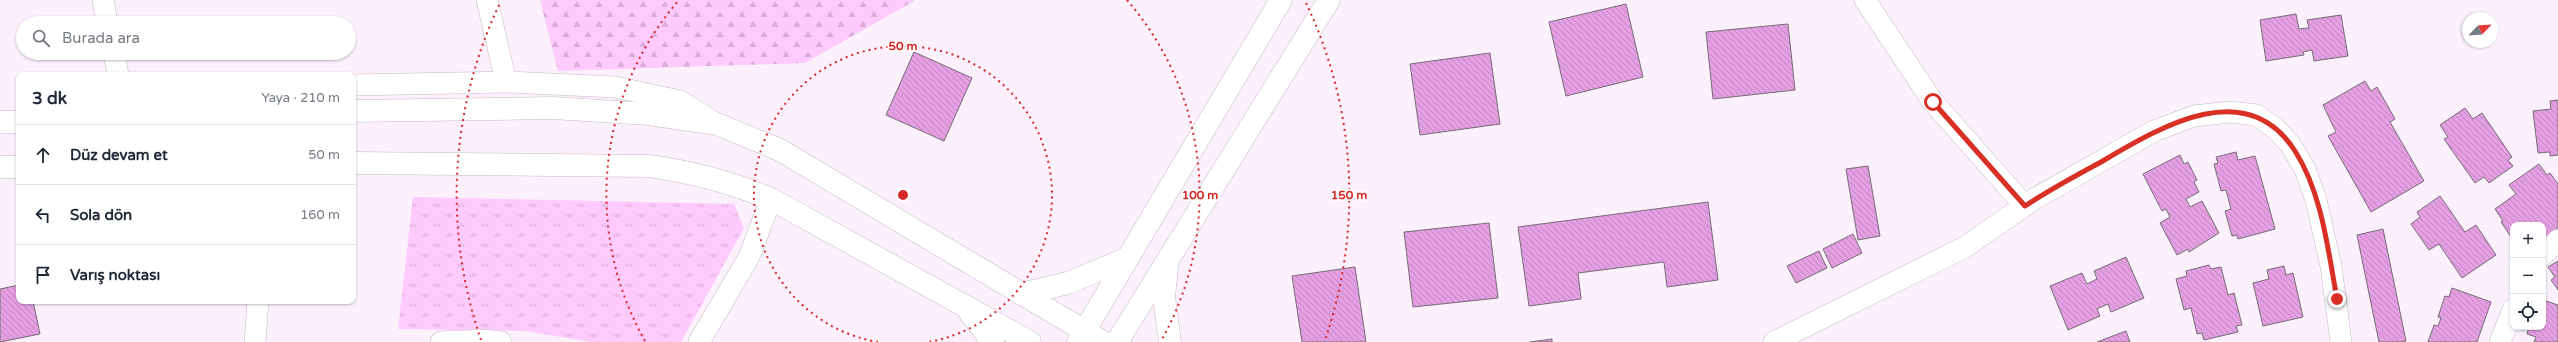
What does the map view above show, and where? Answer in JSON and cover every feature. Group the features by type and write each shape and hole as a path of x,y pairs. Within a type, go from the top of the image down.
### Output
{"street":[{"path":"103,0 106,16"},
{"path":"487,0 506,82"},
{"path":"1081,337 1281,0"},
{"path":"1117,342 1329,0"},
{"path":"1865,0 1933,102 2025,206"},
{"path":"115,60 117,72"},
{"path":"356,85 506,82 637,90 680,101 717,124 780,150 936,241 1020,294 1081,337 1103,342"},
{"path":"356,111 554,108 649,114 717,124"},
{"path":"1774,342 1965,247 2025,206 2167,125 2194,116 2213,113 2248,113 2256,116 2275,128 2290,144 2311,184 2337,299 2341,342"},
{"path":"0,122 16,122"},
{"path":"356,163 649,166 698,173 734,183 771,199 1030,342"},
{"path":"0,167 16,167"},
{"path":"700,342 749,258 771,199"},
{"path":"2546,252 2558,240"},
{"path":"1169,257 1164,297 1170,342"},
{"path":"1020,294 1068,283 1128,258"},
{"path":"952,298 975,318 993,342"},
{"path":"255,342 258,304"},
{"path":"2500,342 2510,317"},
{"path":"441,342 483,340 501,342"}],"green space":[{"path":"540,0 914,1 805,63 558,71"},
{"path":"413,197 734,204 744,228 681,342 592,342 524,331 398,329"}],"building":[{"path":"1626,4 1643,77 1566,96 1549,22"},
{"path":"2296,14 2299,29 2309,28 2307,20 2341,15 2348,56 2314,61 2312,50 2303,52 2304,55 2266,61 2260,20"},
{"path":"1788,24 1795,90 1713,99 1706,32"},
{"path":"914,52 972,78 944,141 886,115"},
{"path":"1490,53 1500,124 1420,135 1410,64"},
{"path":"2365,81 2371,91 2377,87 2395,119 2390,122 2424,181 2371,212 2328,136 2336,132 2323,105"},
{"path":"2558,100 2558,155 2550,156 2550,152 2538,153 2533,111 2551,109 2550,101"},
{"path":"2465,108 2473,119 2482,113 2512,157 2508,160 2513,166 2489,183 2484,177 2475,183 2444,139 2448,137 2440,125"},
{"path":"2236,152 2238,160 2255,156 2275,229 2238,239 2237,235 2232,236 2225,211 2231,209 2226,190 2221,191 2214,164 2218,163 2216,157"},
{"path":"2180,155 2184,164 2188,162 2197,180 2194,182 2199,192 2186,199 2190,207 2202,201 2219,233 2189,252 2188,249 2177,255 2160,223 2170,217 2166,209 2162,211 2143,174"},
{"path":"2539,164 2547,175 2550,173 2558,184 2558,231 2546,239 2546,222 2510,222 2510,236 2495,209 2516,194 2509,185"},
{"path":"1868,166 1880,236 1858,240 1846,169"},
{"path":"2440,196 2465,232 2476,225 2496,255 2462,278 2439,244 2429,250 2411,224 2420,217 2417,212"},
{"path":"1708,202 1718,280 1667,287 1664,262 1578,273 1581,299 1529,306 1518,227"},
{"path":"1489,223 1498,298 1413,307 1404,232"},
{"path":"2383,229 2406,341 2401,342 2379,342 2357,235"},
{"path":"1853,234 1862,253 1832,268 1823,249"},
{"path":"1819,251 1827,268 1796,283 1787,266"},
{"path":"2126,257 2144,298 2111,312 2108,304 2097,309 2100,316 2068,330 2050,286 2082,273 2087,284 2097,279 2094,271"},
{"path":"2558,261 2558,290 2551,280 2555,277 2548,267"},
{"path":"2209,265 2211,269 2221,267 2228,295 2234,293 2242,325 2236,326 2238,332 2204,340 2202,333 2197,334 2191,308 2184,310 2176,279 2187,276 2186,271"},
{"path":"2284,266 2286,275 2293,273 2303,317 2263,326 2253,283 2269,279 2267,270"},
{"path":"1355,267 1366,342 1302,342 1292,276"},
{"path":"16,286 16,304 34,304 40,334 0,342 0,289"},
{"path":"2452,288 2491,302 2477,342 2428,342 2434,325 2438,326 2441,318 2438,317 2445,296 2449,297"},
{"path":"2546,301 2558,305 2558,342 2534,342 2536,337 2527,334 2528,330 2546,330"},
{"path":"2126,331 2130,342 2097,342"},
{"path":"1552,339 1552,342 1530,342"}],"route":[{"path":"1933,102 2025,206 2036,198 2167,125 2194,116 2213,113 2248,113 2261,118 2284,136 2296,152 2305,169 2316,200 2337,299"}]}
